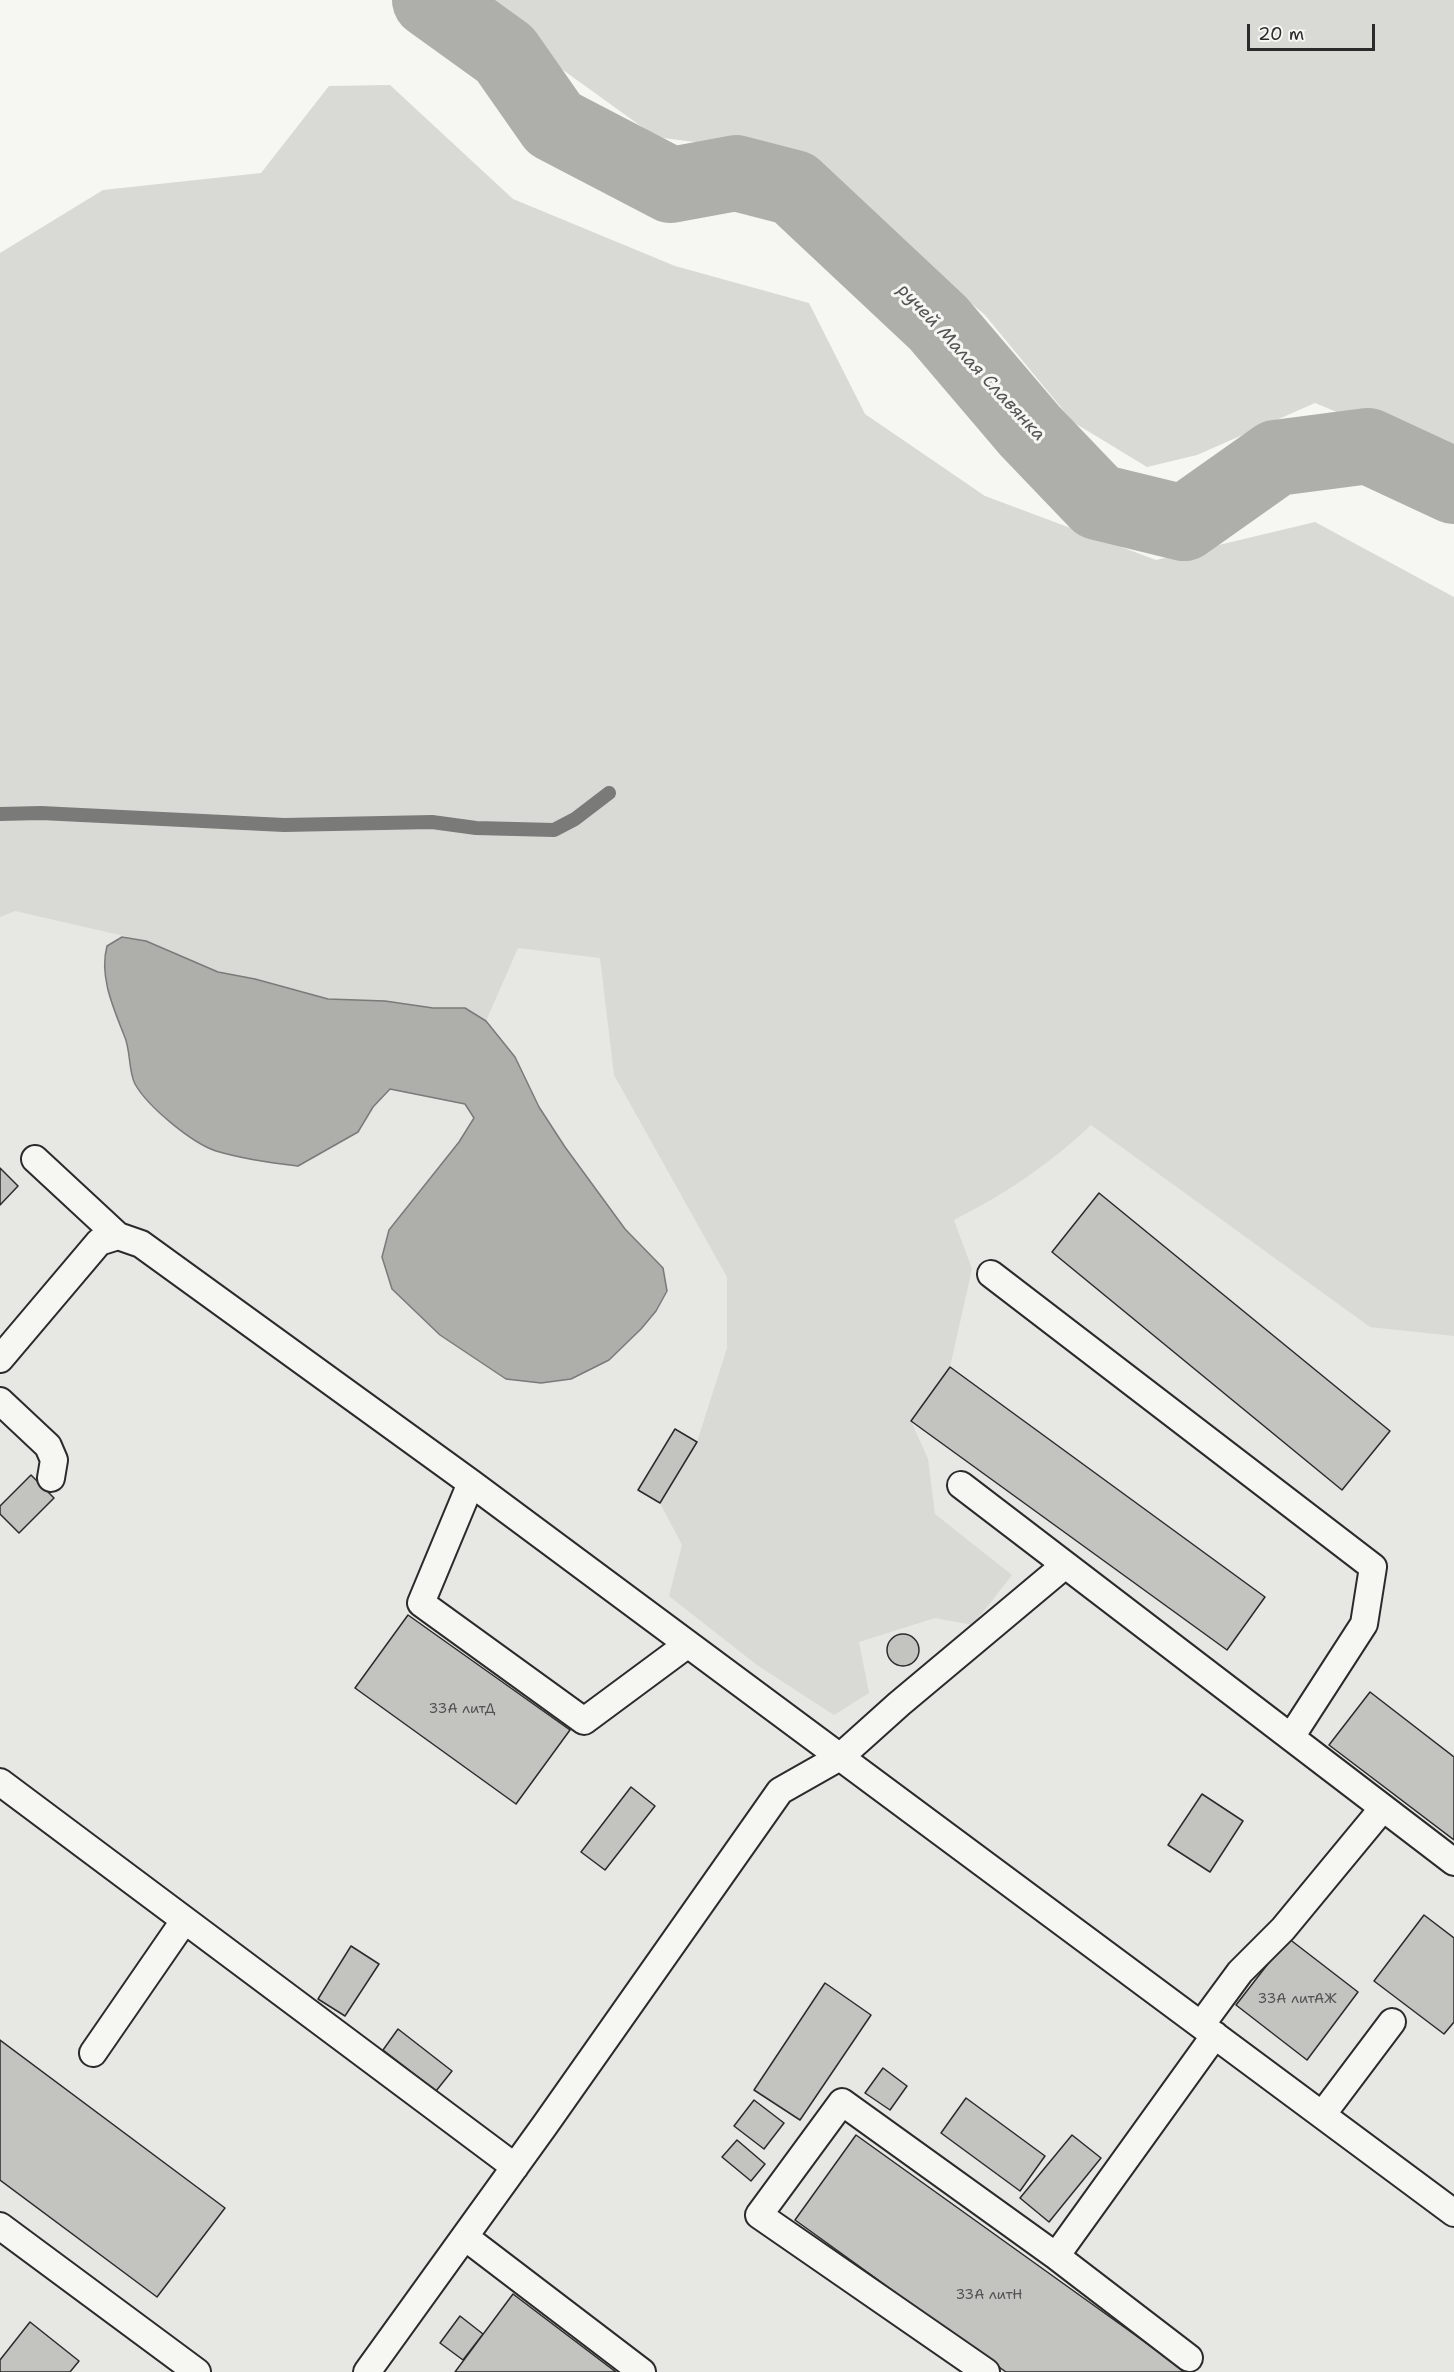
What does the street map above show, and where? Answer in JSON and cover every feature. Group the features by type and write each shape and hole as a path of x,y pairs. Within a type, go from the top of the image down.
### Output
{"lane":[{"path":"35,1159 118,1236 141,1244 176,1267 471,1483 1454,2213"},
{"path":"0,1359 99,1242 118,1236"},
{"path":"991,1274 1373,1567 1364,1624 1291,1737"},
{"path":"0,1401 48,1446 54,1460 51,1478"},
{"path":"471,1483 421,1603 584,1721 688,1644"},
{"path":"961,1485 1454,1862"},
{"path":"367,2372 515,2167 780,1791 840,1757 899,1704 1065,1565"},
{"path":"0,1782 184,1922 515,2167"},
{"path":"1056,2256 1208,2030 1240,1972 1283,1929 1383,1808"},
{"path":"93,2053 184,1922"},
{"path":"1322,2115 1392,2022"},
{"path":"986,2372 759,2215 842,2102 1056,2256 1189,2358"},
{"path":"0,2226 197,2372"},
{"path":"465,2237 642,2372"}],"shaded area":[{"path":"489,0 1454,0 1454,460 1315,403 1197,455 1147,467 1073,422 985,315 889,234 785,154 656,137 563,70"},
{"path":"390,85 513,199 675,266 809,303 865,414 985,496 1156,560 1315,522 1454,597 1454,1336 1370,1327 1091,1125 1026,1178 954,1220 972,1269 950,1367 911,1421 928,1459 935,1514 1012,1575 973,1625 935,1618 859,1642 869,1693 834,1715 757,1665 669,1596 682,1545 660,1503 697,1442 727,1348 727,1277 614,1075 600,958 518,948 486,1021 464,1008 433,1008 385,1001 328,999 255,979 218,972 146,941 15,911 0,917 0,253 103,190 261,173 329,86"},
{"path":"0,421 1454,1248 1454,2372 0,2372"},
{"path":"122,937 146,941 218,972 255,979 328,999 385,1001 433,1008 465,1008 486,1021 515,1057 539,1107 565,1147 625,1229 663,1268 667,1291 656,1311 609,1360 571,1379 541,1383 506,1379 440,1335 392,1289 382,1257 389,1230 459,1142 474,1118 465,1104 390,1089 373,1107 358,1132 298,1166 247,1158 206,1147 160,1113 135,1084 131,1073 128,1047 112,1002 105,969 107,946"}],"building":[{"path":"0,1168 18,1186 0,1205"},
{"path":"1099,1193 1390,1431 1342,1490 1052,1252"},
{"path":"950,1367 1265,1597 1227,1650 911,1421"},
{"path":"675,1429 697,1442 660,1503 638,1490"},
{"path":"31,1475 54,1498 19,1533 0,1514 0,1506"},
{"path":"408,1615 570,1730 516,1804 355,1688"},
{"path":"903,1634 914,1639 919,1650 914,1661 903,1666 892,1661 887,1650 892,1639"},
{"path":"1370,1692 1454,1757 1454,1840 1329,1745"},
{"path":"631,1787 655,1806 605,1870 581,1852"},
{"path":"1202,1794 1243,1821 1210,1872 1168,1845"},
{"path":"1424,1915 1454,1938 1454,2022 1444,2034 1374,1981"},
{"path":"1288,1938 1358,1992 1307,2060 1236,2005"},
{"path":"351,1946 379,1964 345,2016 318,1999"},
{"path":"825,1983 871,2015 800,2120 754,2090"},
{"path":"398,2029 452,2071 436,2091 383,2050"},
{"path":"0,2040 225,2208 157,2297 0,2180"},
{"path":"883,2068 907,2086 890,2110 865,2093"},
{"path":"966,2098 1045,2156 1020,2191 941,2133"},
{"path":"754,2100 784,2123 764,2149 734,2126"},
{"path":"856,2135 1184,2370 1182,2372 1006,2372 795,2220"},
{"path":"1072,2135 1101,2158 1049,2222 1020,2198"},
{"path":"737,2140 765,2164 751,2181 722,2157"},
{"path":"513,2294 616,2372 455,2372"},
{"path":"460,2316 483,2334 463,2360 440,2343"},
{"path":"30,2322 79,2361 70,2372 0,2372 0,2360"}],"waterway":[{"name":"ручей Малая Славянка","path":"430,0 505,54 554,124 671,185 736,173 794,188 938,323 1030,431 1098,502 1184,523 1276,458 1368,446 1454,486"},
{"path":"0,814 41,813 284,825 432,822 476,828 554,830 575,819 609,793"}]}
